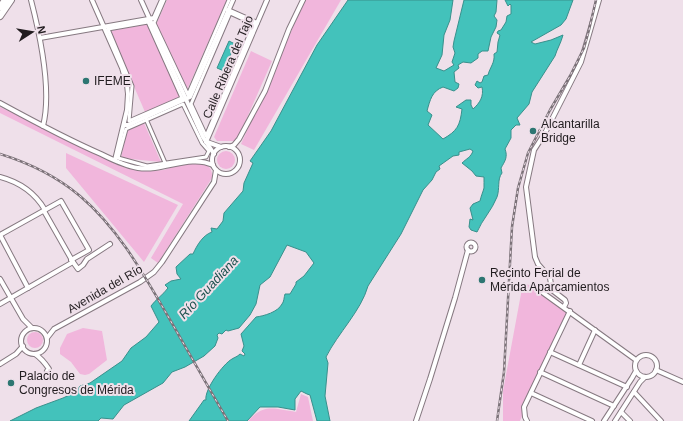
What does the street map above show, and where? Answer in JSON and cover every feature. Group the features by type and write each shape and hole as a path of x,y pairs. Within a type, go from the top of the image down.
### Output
{"main road":[{"path":"0,7 5,0"},
{"path":"0,16 11,0"}],"street":[{"path":"31,0 40,38 43,62 45,96 45,118 43,126"},
{"path":"92,0 122,68 127,85 128,102 115,160"},
{"path":"141,0 213,156 213,165 216,170 230,174 237,168 240,160 237,151 239,139"},
{"path":"40,38 154,18 163,0"},
{"path":"163,0 154,23 188,95 229,0"},
{"path":"229,11 254,24 206,136 191,104 229,11 232,0"},
{"name":"Calle Ribera del Tajo","path":"206,142 267,0"},
{"path":"206,142 221,147 228,147 234,145 239,139 265,90 303,0"},
{"path":"564,307 566,303 565,300 552,290 550,278 538,264 535,257 526,187 534,150 545,133 580,62 599,0"},
{"path":"124,125 128,125 190,97 229,11"},
{"path":"229,11 257,24"},
{"path":"200,159 206,157 209,151 202,143 183,104 145,117 129,121 132,86 108,29 148,22 182,98 145,117 126,129 118,158 147,166 166,165 185,162 200,159 213,156 221,147"},
{"path":"0,103 81,146 115,160 140,168 153,169 166,165"},
{"path":"145,117 166,165"},
{"path":"228,147 237,151"},
{"path":"200,159 213,165"},
{"name":"Avenida del Río","path":"214,182 216,170"},
{"name":"Avenida del Río","path":"47,338 54,330 140,282 154,272 214,182 226,174"},
{"path":"0,177 17,184 34,196 78,269 84,265 87,259 110,244"},
{"path":"0,304 28,288 89,250 61,200 0,235 28,288"},
{"path":"416,421 453,304 468,250"},
{"path":"0,279 24,319 32,328"},
{"path":"535,286 636,360"},
{"path":"526,419 524,407 570,312"},
{"path":"24,319 25,332 22,340 23,346 28,352"},
{"path":"25,332 32,328 43,331 47,338 44,349 45,363"},
{"name":"Avenida del Río","path":"43,331 54,330"},
{"path":"578,365 595,330"},
{"path":"0,364 16,354 23,346"},
{"path":"34,353 44,349"},
{"path":"16,354 28,352 34,353 45,363 49,369 47,371"},
{"path":"550,352 627,387"},
{"path":"604,421 636,371 636,360 642,355 650,356 655,359 656,370 652,375 645,377 615,421"},
{"path":"656,370 683,382"},
{"path":"636,371 641,376 645,377"},
{"path":"540,372 614,406"},
{"path":"634,392 661,421"},
{"path":"531,393 592,421"},
{"path":"620,412 630,421"}],"shaded area":[{"path":"167,0 227,0 187,90 156,25"},
{"path":"305,0 341,0 254,150 241,144"},
{"path":"148,24 180,98 145,112 110,31"},
{"path":"251,51 272,61 239,136 235,141 217,141 214,137"},
{"path":"0,107 135,170 164,170 180,164 197,163 207,165 210,168 212,178 158,263 151,258 183,204 0,113"},
{"path":"144,123 161,162 121,158 127,130"},
{"path":"222,151 230,151 235,156 233,167 230,169 222,169 217,164 217,156"},
{"path":"66,153 178,205 144,262 66,168"},
{"path":"523,283 535,287 570,311 531,393 520,421 503,421 503,391"},
{"path":"83,328 102,331 107,360 89,374 85,375 80,374 71,362 60,354 60,348 67,334"},
{"path":"32,332 38,332 43,337 41,346 38,348 32,348 27,343 27,337"},
{"path":"301,394 308,397 313,421 248,421 264,409 296,412"}],"water":[{"name":"Río Guadiana","path":"348,0 453,0 450,20 444,35 442,55 436,68 444,71 454,65 452,62 455,53 453,47 464,0 497,0 496,12 494,16 497,20 496,27 491,37 488,51 482,51 478,54 478,58 471,63 463,62 458,65 459,68 454,72 455,82 459,84 458,88 454,91 443,87 434,93 430,100 427,111 432,115 428,125 443,139 452,133 459,124 462,109 456,107 466,100 471,100 473,109 481,99 482,87 478,88 475,85 477,81 480,83 482,82 484,76 488,75 493,62 494,54 497,52 500,35 497,33 506,22 507,16 511,14 511,5 510,4 508,6 505,0 573,0 566,19 561,25 531,42 535,44 563,35 555,56 532,92 529,104 517,118 520,125 516,125 511,130 511,138 505,149 506,159 501,168 502,173 500,175 497,197 477,232 471,230 469,227 470,219 473,220 470,208 473,204 480,201 484,188 484,177 476,176 462,163 472,153 473,151 470,149 459,152 459,155 453,156 439,166 440,169 436,172 432,180 423,190 401,234 368,286 365,295 355,313 331,348 326,357 328,363 325,396 330,421 317,421 310,395 301,391 295,399 295,410 278,407 260,407 247,421 189,421 204,400 206,400 211,384 224,366 240,354 244,356 245,354 242,351 244,346 241,334 256,317 263,316 280,307 285,294 290,294 296,282 304,276 314,263 306,252 287,245 270,277 260,285 256,304 250,315 239,328 228,331 226,330 222,334 219,333 217,335 218,338 215,346 204,356 185,367 172,372 163,383 124,405 113,419 101,418 98,421 10,421 36,408 76,392 80,386 90,383 122,361 131,348 146,337 159,322 151,306 168,288 165,285 171,281 181,279 177,274 176,267 190,254 193,254 196,247 206,235 212,232 211,228 217,229 223,221 224,213 243,191 244,183 253,163 250,161 271,131 317,45"},
{"path":"229,41 235,44 224,71 217,68"}],"railway":[{"path":"497,421 504,372 512,227 518,188 528,153 584,48 596,0"},
{"path":"0,154 32,166 52,176 80,196 107,223 130,253 140,269 228,421"}],"place":[{"name":"IFEME","path":"86,81"},
{"name":"Alcantarilla Bridge","path":"533,131"},
{"name":"Recinto Ferial de Mérida Aparcamientos","path":"482,280"},
{"name":"Palacio de Congresos de Mérida","path":"11,383"}]}
